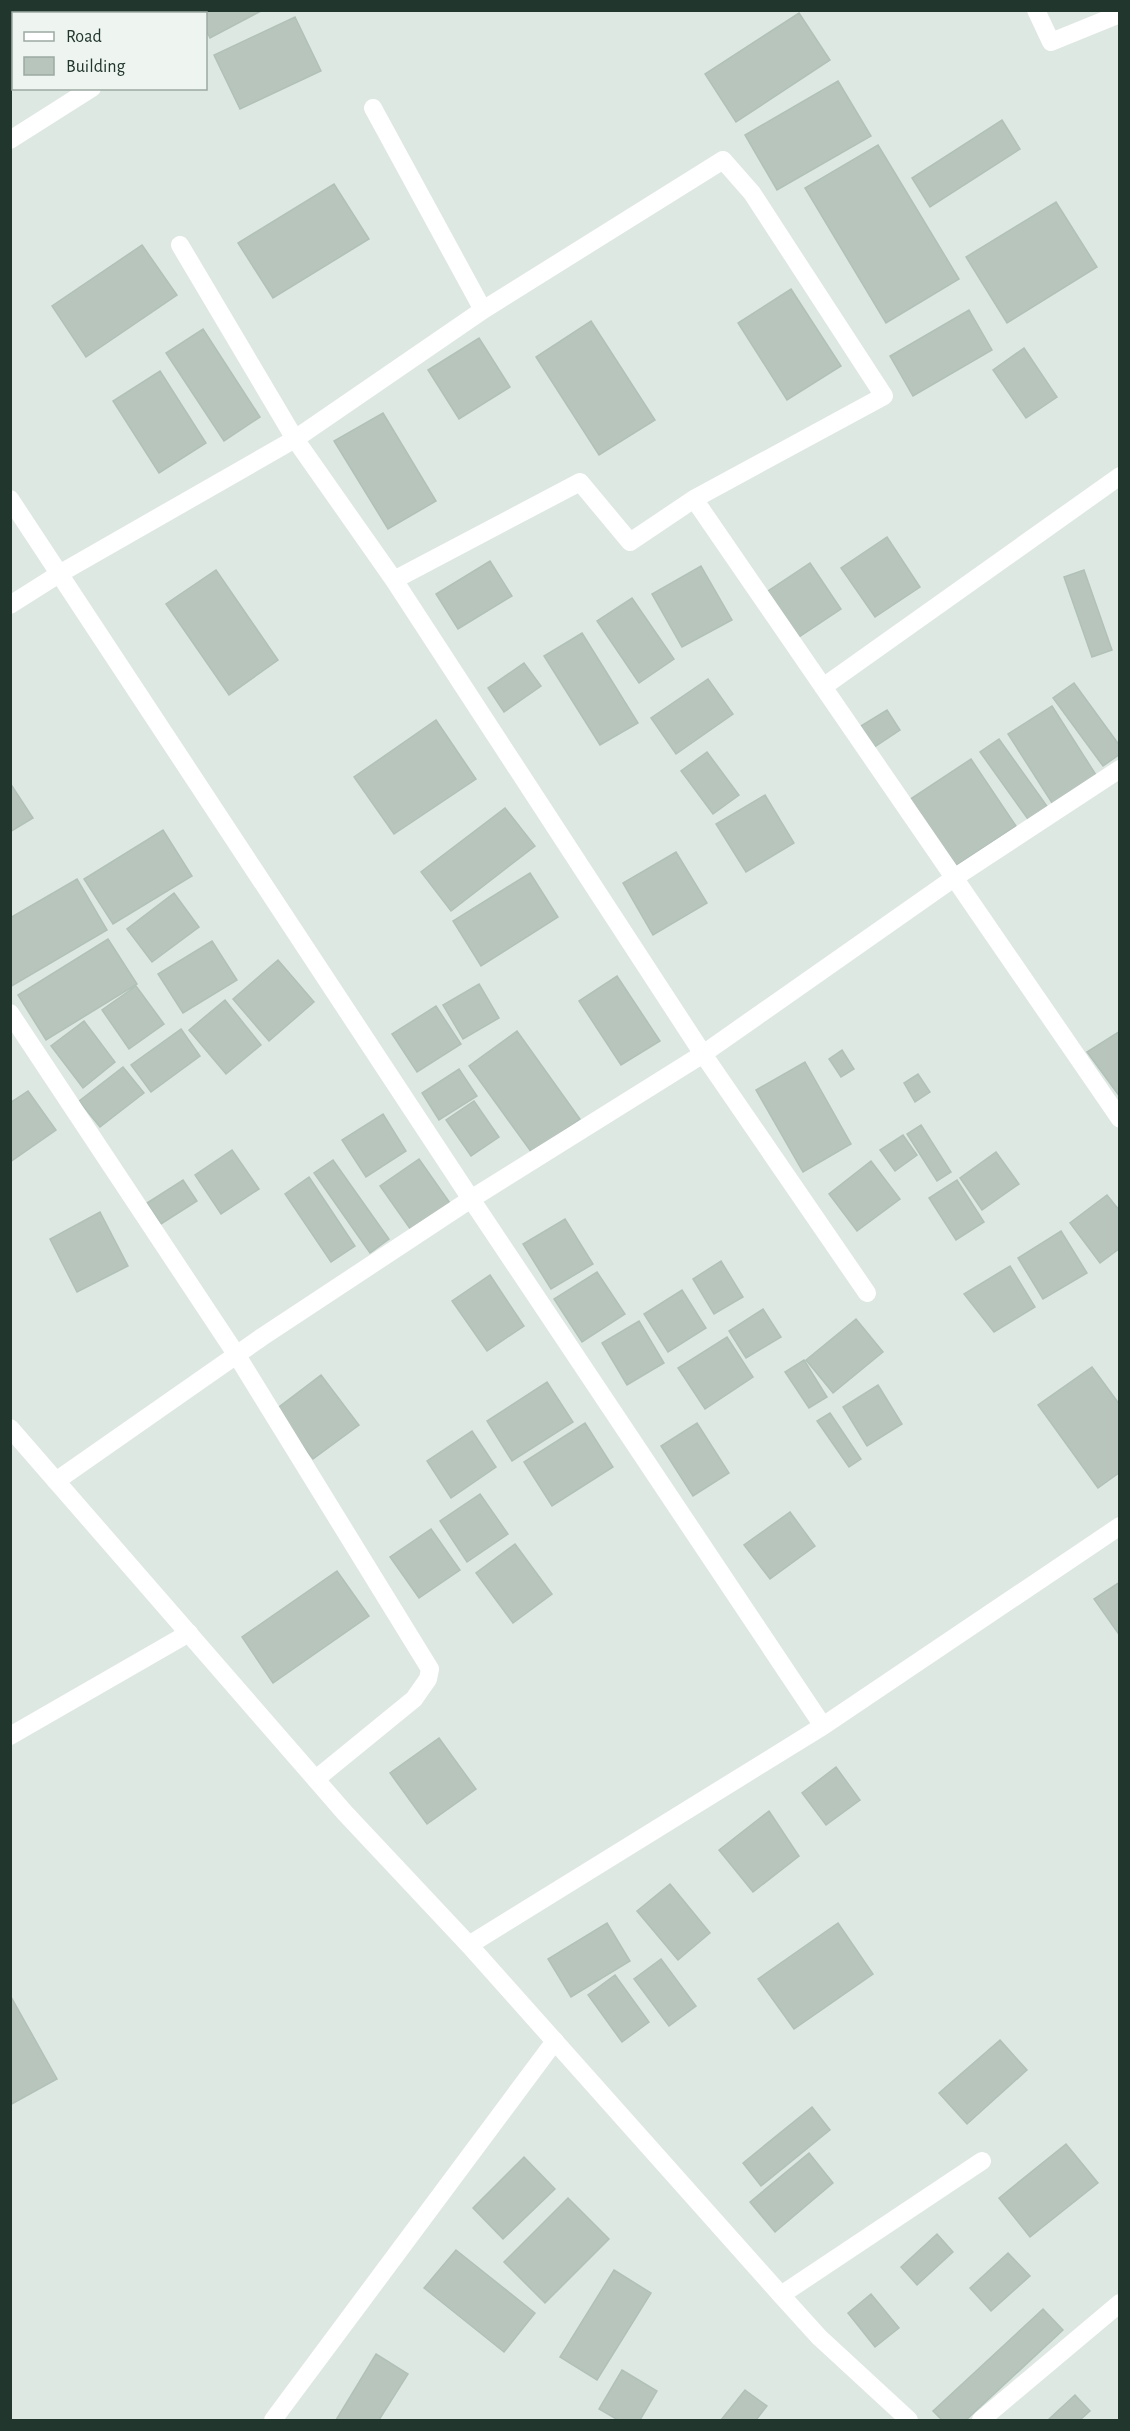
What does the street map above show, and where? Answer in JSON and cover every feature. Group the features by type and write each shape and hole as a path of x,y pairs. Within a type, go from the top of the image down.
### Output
{"street":[{"path":"1036,10 1051,42 1119,14"},
{"path":"10,140 89,90"},
{"path":"373,108 483,310"},
{"path":"10,605 59,574 295,439 483,310 723,160 752,193 884,396 694,499 630,542 580,482 394,580"},
{"path":"180,245 295,439 394,580 703,1054 867,1293"},
{"path":"823,687 1119,476"},
{"path":"10,499 822,1726"},
{"path":"694,499 1119,1119"},
{"path":"56,1481 236,1354 471,1198 703,1054 954,878 1119,769"},
{"path":"10,1013 236,1354 430,1669 428,1679 414,1699 316,1779"},
{"path":"10,1428 345,1813 469,1945 819,2337 909,2421"},
{"path":"469,1945 822,1726 1119,1526"},
{"path":"10,1736 189,1633"},
{"path":"273,2421 555,2041"},
{"path":"781,2295 982,2161"},
{"path":"981,2421 1119,2303"}],"building":[{"path":"196,10 263,10 210,38 207,32 207,12 196,12"},
{"path":"799,13 830,60 736,122 705,74"},
{"path":"295,17 321,71 240,109 214,55"},
{"path":"838,81 871,136 777,190 745,135"},
{"path":"1002,120 1020,149 930,207 912,178"},
{"path":"878,145 959,279 886,323 805,188"},
{"path":"334,184 369,239 273,298 238,243"},
{"path":"1056,202 1097,267 1007,323 966,257"},
{"path":"142,245 177,295 86,357 52,306"},
{"path":"791,289 841,366 787,400 738,323"},
{"path":"969,310 992,350 913,396 890,356"},
{"path":"591,321 655,420 599,455 536,357"},
{"path":"203,329 260,417 224,441 166,353"},
{"path":"479,338 510,387 459,419 428,370"},
{"path":"1024,348 1057,397 1026,418 993,370"},
{"path":"160,371 206,443 159,473 113,401"},
{"path":"383,413 436,501 388,529 334,441"},
{"path":"887,537 920,587 875,617 841,568"},
{"path":"490,561 512,596 458,629 436,594"},
{"path":"810,563 841,609 796,639 765,593"},
{"path":"701,566 732,620 682,647 652,594"},
{"path":"216,570 278,660 229,695 166,604"},
{"path":"1084,570 1112,650 1092,657 1064,577"},
{"path":"632,598 674,659 639,683 597,621"},
{"path":"582,633 638,723 600,745 544,656"},
{"path":"524,663 541,686 504,712 488,688"},
{"path":"708,679 733,714 676,754 651,718"},
{"path":"1074,683 1120,746 1120,754 1103,766 1053,698"},
{"path":"1052,706 1098,778 1054,806 1008,734"},
{"path":"887,710 900,730 870,750 856,729"},
{"path":"436,720 476,779 394,834 354,777"},
{"path":"999,739 1049,809 1030,822 980,752"},
{"path":"707,752 739,795 713,814 681,771"},
{"path":"971,759 1016,826 951,869 906,802"},
{"path":"10,783 33,818 10,832"},
{"path":"765,795 794,843 746,872 716,824"},
{"path":"505,808 535,846 451,911 421,872"},
{"path":"163,830 192,876 113,924 84,879"},
{"path":"676,852 707,903 653,935 623,883"},
{"path":"530,873 558,917 481,966 453,921"},
{"path":"77,879 107,930 10,987 10,918"},
{"path":"174,893 199,927 152,962 127,929"},
{"path":"108,939 137,984 46,1040 18,995"},
{"path":"212,941 237,980 183,1013 158,974"},
{"path":"278,960 314,1002 269,1041 233,999"},
{"path":"617,976 660,1041 621,1065 579,1001"},
{"path":"479,984 499,1018 463,1039 443,1005"},
{"path":"136,986 164,1024 129,1049 102,1010"},
{"path":"225,1000 261,1045 226,1074 189,1030"},
{"path":"436,1006 461,1044 417,1072 392,1034"},
{"path":"84,1021 115,1062 83,1088 51,1046"},
{"path":"181,1029 200,1056 151,1092 131,1065"},
{"path":"517,1031 580,1119 532,1153 469,1066"},
{"path":"1120,1031 1120,1097 1087,1052"},
{"path":"842,1050 854,1069 841,1077 829,1059"},
{"path":"805,1062 851,1144 803,1172 756,1090"},
{"path":"123,1067 144,1093 100,1127 79,1101"},
{"path":"459,1069 477,1096 439,1120 422,1093"},
{"path":"918,1074 930,1092 915,1102 904,1083"},
{"path":"28,1091 56,1130 10,1162 10,1103"},
{"path":"474,1101 499,1137 471,1156 446,1120"},
{"path":"383,1114 406,1151 366,1177 342,1140"},
{"path":"921,1125 951,1172 937,1181 907,1134"},
{"path":"903,1135 917,1155 895,1171 880,1150"},
{"path":"232,1150 259,1189 221,1214 195,1175"},
{"path":"996,1152 1019,1184 982,1210 960,1178"},
{"path":"419,1159 450,1203 411,1230 380,1186"},
{"path":"333,1160 389,1239 370,1253 314,1173"},
{"path":"871,1161 900,1199 857,1231 829,1194"},
{"path":"309,1177 355,1246 331,1262 285,1194"},
{"path":"183,1180 197,1201 161,1224 147,1203"},
{"path":"957,1180 984,1222 956,1240 929,1198"},
{"path":"1107,1195 1120,1211 1120,1248 1100,1263 1070,1223"},
{"path":"100,1212 128,1266 77,1292 50,1239"},
{"path":"565,1219 593,1264 551,1289 523,1244"},
{"path":"1061,1231 1087,1273 1043,1299 1018,1258"},
{"path":"721,1261 743,1297 714,1314 693,1279"},
{"path":"1010,1266 1035,1307 994,1332 964,1294"},
{"path":"597,1272 625,1314 582,1342 554,1299"},
{"path":"490,1275 524,1326 487,1351 452,1301"},
{"path":"682,1290 706,1328 668,1352 644,1314"},
{"path":"763,1309 781,1337 746,1358 729,1331"},
{"path":"856,1319 883,1352 833,1393 806,1360"},
{"path":"639,1321 664,1363 627,1385 602,1343"},
{"path":"727,1337 753,1377 705,1409 678,1368"},
{"path":"804,1360 827,1397 809,1408 785,1372"},
{"path":"1092,1367 1120,1405 1120,1472 1098,1488 1038,1405"},
{"path":"321,1375 359,1425 313,1459 275,1410"},
{"path":"547,1382 573,1422 512,1461 487,1421"},
{"path":"878,1385 902,1424 867,1446 843,1407"},
{"path":"830,1413 861,1459 849,1467 817,1421"},
{"path":"585,1423 613,1467 552,1506 524,1462"},
{"path":"697,1423 729,1473 693,1496 661,1446"},
{"path":"472,1431 496,1467 451,1498 427,1461"},
{"path":"480,1494 508,1534 467,1562 440,1521"},
{"path":"790,1512 815,1546 770,1579 744,1545"},
{"path":"431,1529 460,1570 419,1598 390,1557"},
{"path":"515,1544 552,1594 513,1623 476,1573"},
{"path":"337,1571 369,1616 273,1683 242,1637"},
{"path":"1120,1582 1120,1636 1094,1599"},
{"path":"439,1738 476,1789 427,1824 390,1773"},
{"path":"836,1767 860,1800 826,1825 802,1793"},
{"path":"769,1811 799,1856 753,1892 719,1850"},
{"path":"670,1884 710,1933 678,1960 637,1911"},
{"path":"607,1923 630,1961 571,1997 548,1959"},
{"path":"838,1923 873,1974 794,2029 758,1979"},
{"path":"661,1959 696,2006 669,2026 634,1979"},
{"path":"615,1975 649,2022 622,2042 588,1995"},
{"path":"10,1995 57,2079 10,2105"},
{"path":"1000,2040 1027,2070 967,2124 939,2093"},
{"path":"812,2107 830,2130 761,2186 743,2163"},
{"path":"1066,2144 1098,2183 1030,2237 999,2198"},
{"path":"809,2153 833,2183 775,2232 750,2202"},
{"path":"524,2157 555,2189 503,2239 473,2208"},
{"path":"568,2198 609,2239 545,2303 504,2262"},
{"path":"937,2234 953,2252 917,2285 901,2267"},
{"path":"456,2250 535,2313 504,2352 424,2288"},
{"path":"1008,2253 1030,2276 991,2311 970,2288"},
{"path":"614,2270 651,2293 597,2380 560,2357"},
{"path":"871,2294 899,2328 875,2347 848,2313"},
{"path":"1043,2309 1063,2330 966,2420 942,2420 933,2411"},
{"path":"376,2354 408,2374 379,2420 336,2420"},
{"path":"622,2370 657,2391 640,2420 618,2420 599,2409"},
{"path":"745,2390 767,2406 756,2420 721,2420"},
{"path":"1075,2395 1090,2411 1080,2420 1048,2420"}]}
